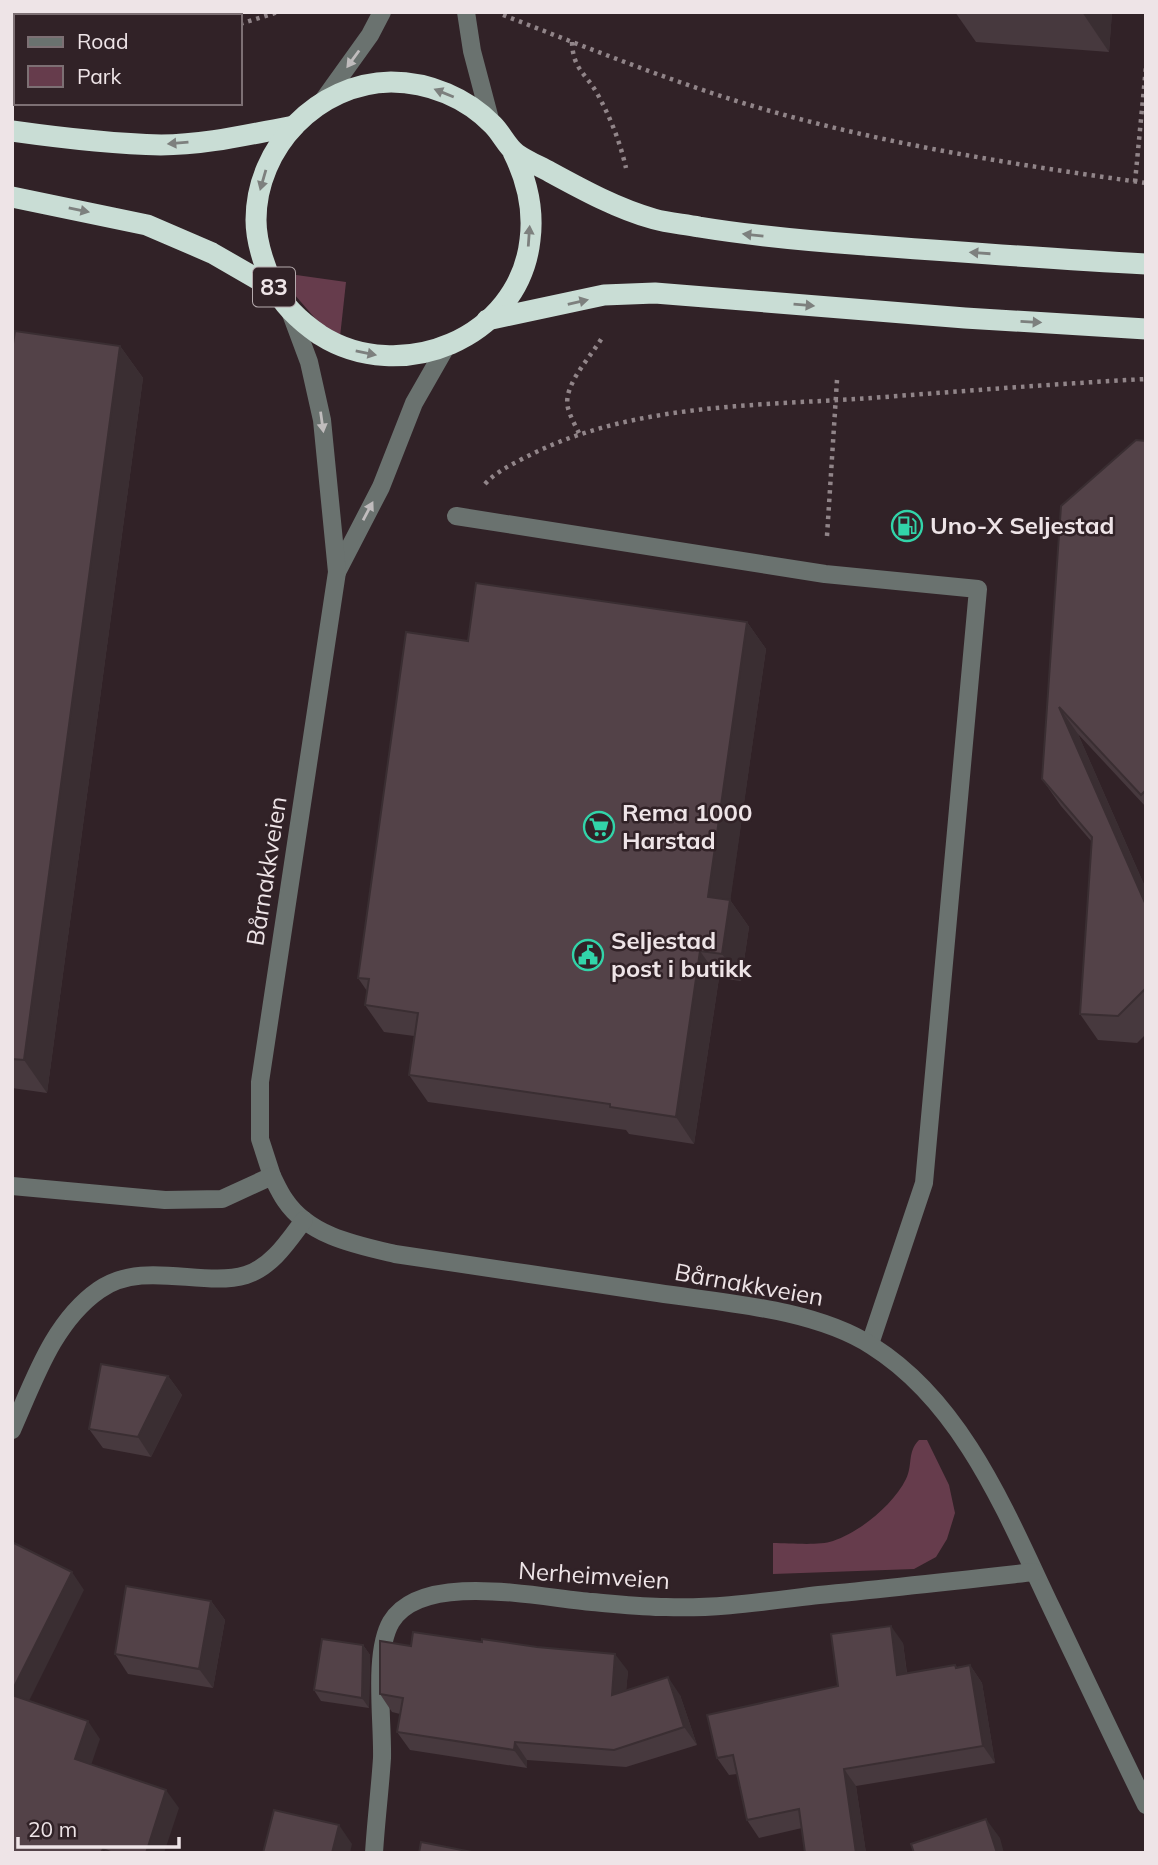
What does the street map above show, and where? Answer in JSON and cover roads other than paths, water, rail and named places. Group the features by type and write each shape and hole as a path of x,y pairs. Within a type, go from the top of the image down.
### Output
{"highway":[{"name":"83","path":"390,82 419,85 446,93 478,111 491,123 513,152 524,175 530,198 530,239 517,282 504,303 487,320 446,347 400,357 370,355 330,341 308,327 290,310 266,269 259,246 256,221 264,172 281,141 294,126 321,103 344,92 390,82"},
{"path":"12,131 93,142 164,145 220,139 294,126"},
{"name":"83","path":"513,152 587,192 655,219 743,234 810,241 1146,264"},
{"name":"83","path":"12,197 147,225 212,253 276,290"},
{"name":"83","path":"487,320 604,295 655,293 965,318 1146,329"}],"street":[{"path":"321,103 370,35 382,12"},
{"path":"466,12 472,51 491,123"},
{"name":"Bårnakkveien","path":"290,310 309,362 322,419 337,572 260,1082 260,1139 272,1176 285,1202 304,1220 343,1242 395,1254 761,1308 828,1324 870,1344 907,1370 938,1403 972,1452 1034,1572 1146,1805"},
{"name":"Bårnakkveien","path":"337,572 381,487 414,403 446,347"},
{"path":"456,516 825,574 978,589 924,1183 870,1344"},
{"path":"12,1186 164,1200 222,1199 272,1176"},
{"path":"12,1430 62,1328 100,1289 124,1278 160,1274 220,1277 247,1275 280,1254 304,1220"},
{"name":"Nerheimveien","path":"374,1853 382,1758 383,1644 391,1622 403,1609 425,1595 453,1590 488,1591 667,1607 744,1604 1034,1572"}],"place":[{"name":"Uno-X Seljestad","path":"907,526"},
{"name":"Rema 1000 Harstad","path":"599,827"},
{"name":"Seljestad post i butikk","path":"588,955"}]}
